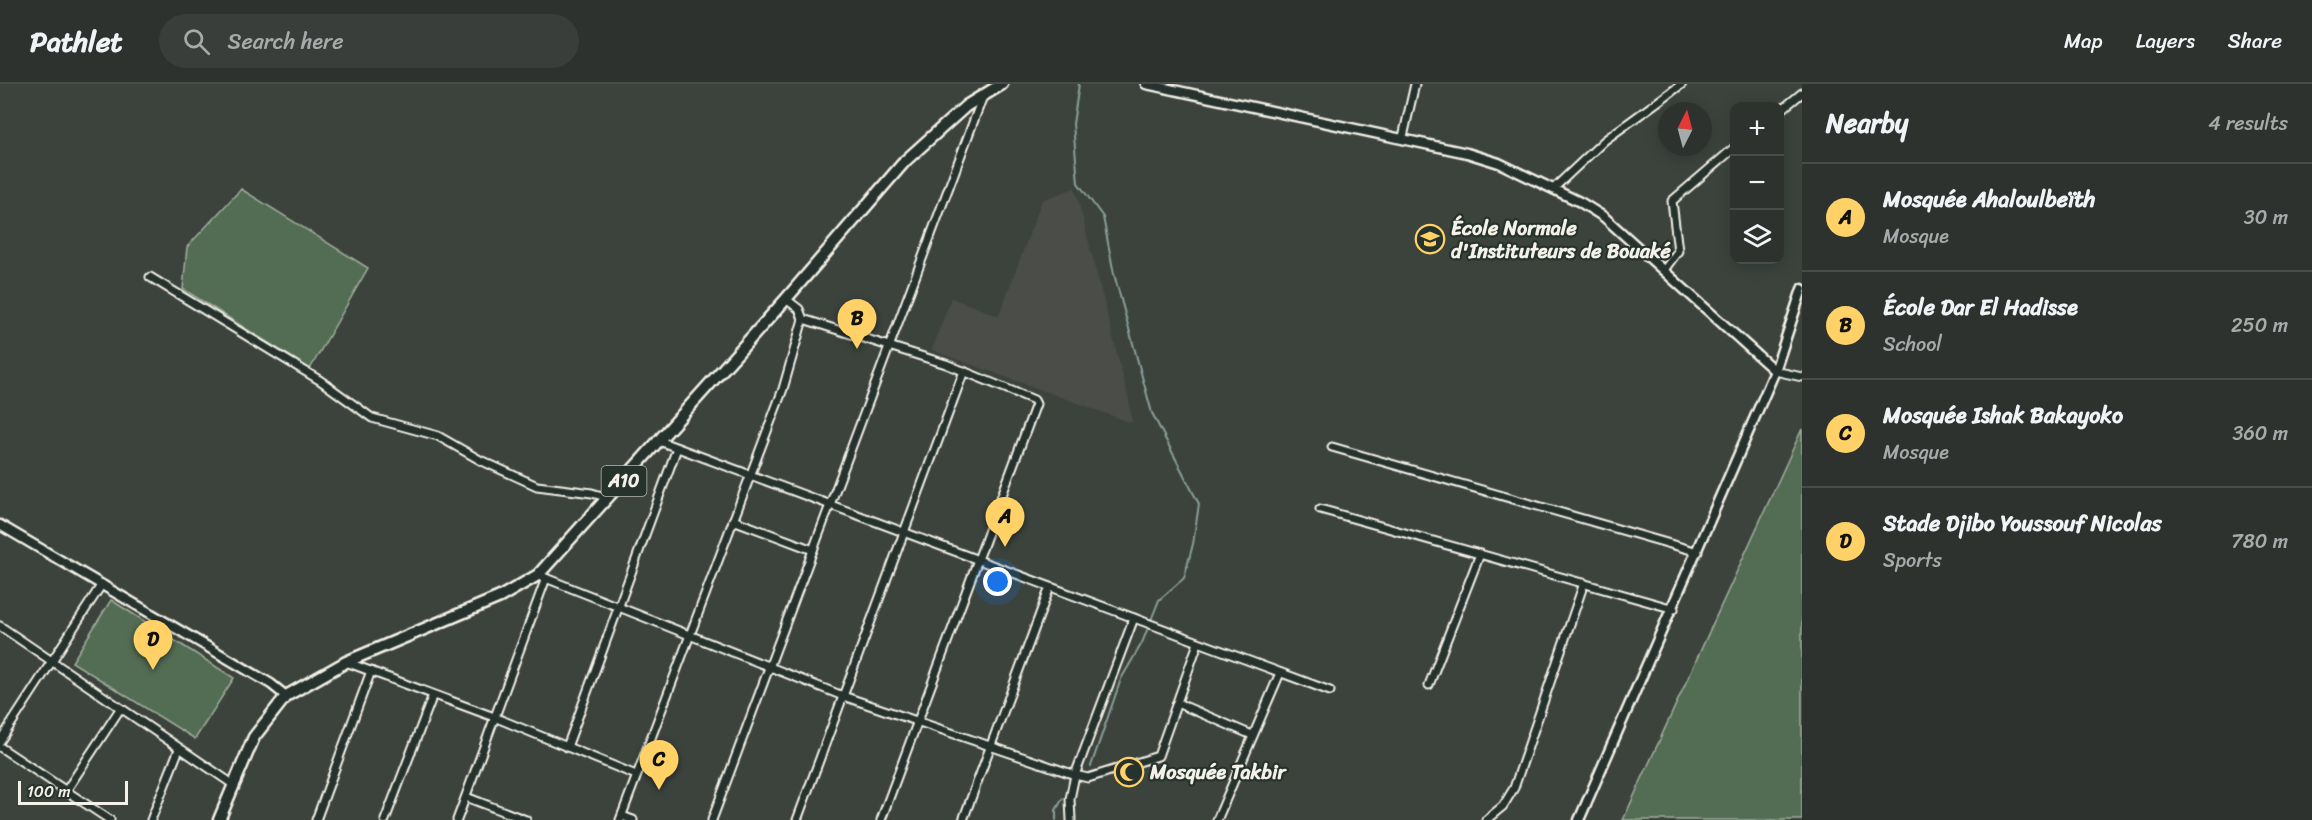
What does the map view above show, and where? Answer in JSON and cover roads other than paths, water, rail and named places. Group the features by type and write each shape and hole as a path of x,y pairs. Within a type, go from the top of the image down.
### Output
{"main road":[{"name":"A10","path":"219,820 254,737 286,696 346,662 542,577 786,299 850,222 919,146 984,93 1002,84"}],"street":[{"path":"1146,84 1403,137 1499,163 1604,217 1775,371 1802,377"},
{"path":"1403,137 1415,84"},
{"path":"1553,189 1605,140 1682,84"},
{"path":"712,820 984,93"},
{"path":"1784,107 1802,93"},
{"path":"1664,270 1678,251 1671,210 1672,201 1730,151"},
{"path":"150,277 321,381 372,418 438,436 537,486 592,493 609,498"},
{"path":"1579,820 1674,609 1775,371 1802,289"},
{"path":"633,820 621,818 783,389 803,319 799,309 786,299"},
{"path":"803,319 964,371 1034,400 1036,404 881,820"},
{"path":"797,820 964,371"},
{"path":"659,441 1330,691"},
{"path":"1332,447 1698,552"},
{"path":"567,747 677,448"},
{"path":"1320,509 1674,609"},
{"path":"733,520 813,550"},
{"path":"0,525 271,684 286,696"},
{"path":"1429,685 1480,554"},
{"path":"457,820 542,577 843,696 917,723 1088,778 1158,756 1198,643"},
{"path":"0,741 102,584"},
{"path":"1486,820 1503,806 1514,788 1584,584"},
{"path":"963,820 1050,587"},
{"path":"1071,820 1070,799 1075,775 1134,618"},
{"path":"0,626 234,785"},
{"path":"346,662 494,717 636,775"},
{"path":"316,820 371,671"},
{"path":"1217,820 1280,673"},
{"path":"386,820 433,695"},
{"path":"1177,703 1252,735"},
{"path":"66,791 120,709"},
{"path":"0,747 110,820"},
{"path":"151,820 179,749"},
{"path":"466,797 526,820"}],"waterway":[{"path":"1079,84 1073,124 1078,183 1103,217 1114,274 1152,413 1199,504 1193,544 1184,578 1159,600 1142,643 1121,679 1091,766"},
{"path":"1056,820 1056,810 1063,798"}],"place":[{"name":"École Normale d'Instituteurs de Bouaké","path":"1430,239"},
{"name":"École Dar El Hadisse","path":"857,349"},
{"name":"Mosquée Ahaloulbeïth","path":"1005,547"},
{"name":"Stade Djibo Youssouf Nicolas","path":"153,670"},
{"name":"Mosquée Takbir","path":"1129,772"},
{"name":"Mosquée Ishak Bakayoko","path":"659,790"}]}
